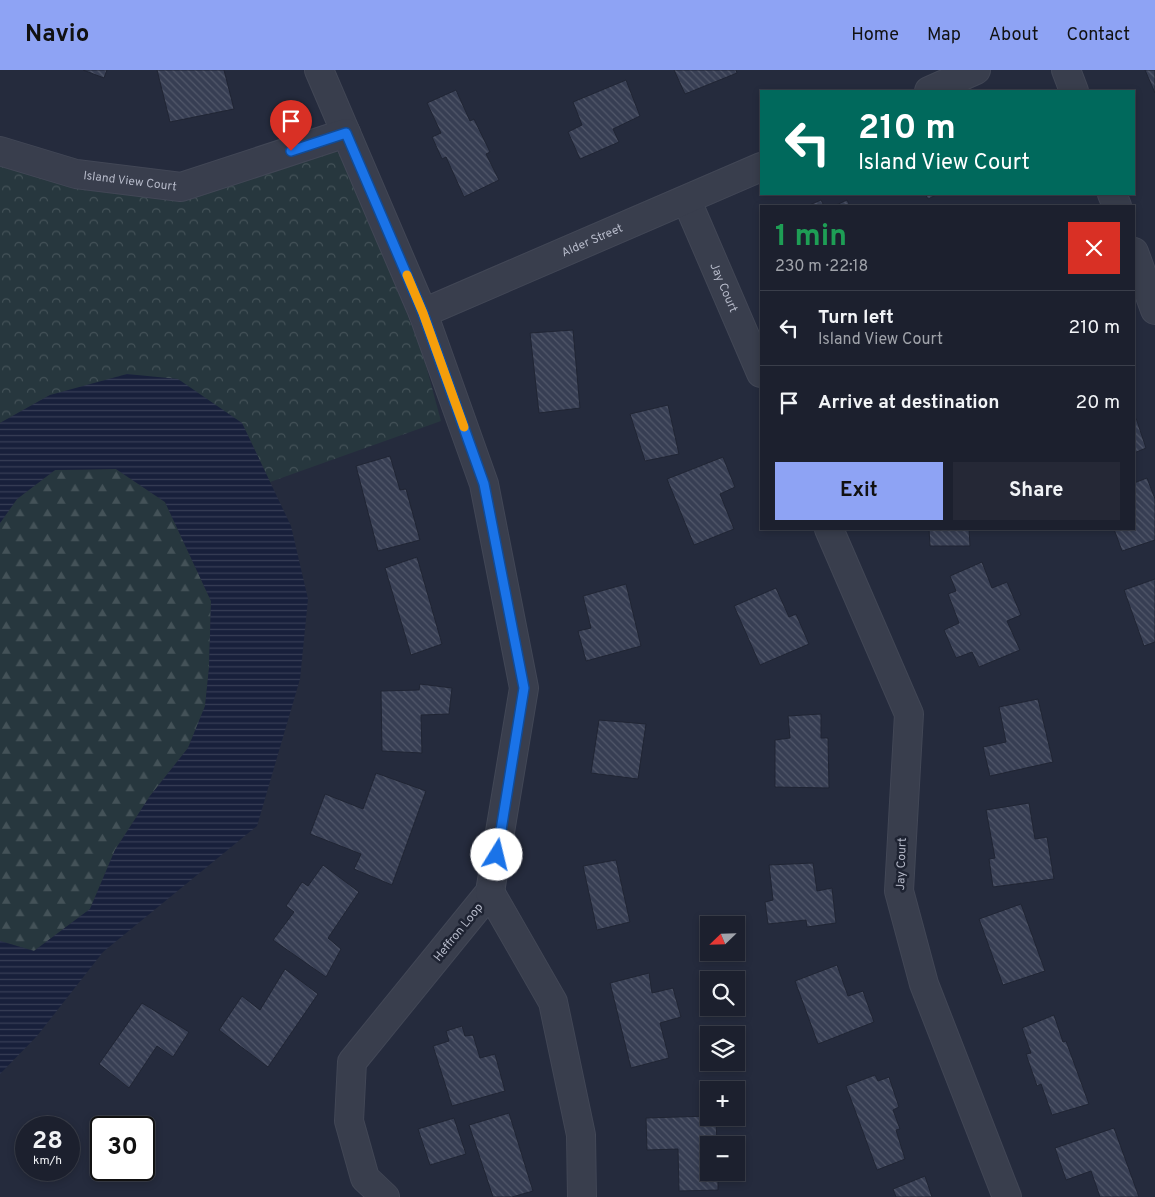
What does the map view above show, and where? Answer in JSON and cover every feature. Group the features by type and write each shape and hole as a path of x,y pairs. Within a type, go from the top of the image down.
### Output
{"street":[{"path":"319,70 423,313 484,484 524,688 490,892"},
{"path":"931,90 976,70"},
{"path":"1066,70 1074,90"},
{"name":"Island View Court","path":"0,151 76,174 181,187 346,133"},
{"name":"Alder Street","path":"423,313 687,201 760,167"},
{"name":"Jay Court","path":"687,201 760,371"},
{"path":"1135,255 1155,310"},
{"name":"Jay Court","path":"829,530 909,714 899,890 924,984 1007,1197"},
{"name":"Heffron Loop","path":"385,1197 365,1178 349,1121 352,1062 490,892 553,1002 581,1135 582,1197"}],"green space":[{"path":"329,149 339,153 348,168 422,351 441,421 270,482 242,423 50,395 0,423 0,160 113,192 157,198 198,192"},
{"path":"116,469 165,502 211,601 209,668 205,707 188,748 150,796 115,850 90,909 34,951 0,941 0,523 17,499 55,470"}],"water":[{"path":"127,374 178,379 242,423 291,526 308,599 300,679 257,826 103,952 37,1036 0,1074 0,941 34,951 90,909 115,850 150,796 188,748 205,706 209,668 211,601 165,502 116,469 55,470 17,499 0,523 0,423 50,395"}],"building":[{"path":"83,70 107,70 104,78"},
{"path":"157,70 224,70 234,109 170,122"},
{"path":"674,70 736,70 737,73 685,94"},
{"path":"1145,70 1155,70 1155,93"},
{"path":"626,80 640,116 613,129 619,142 580,159 568,132 582,125 573,102"},
{"path":"456,90 470,121 474,119 490,152 486,154 499,180 464,197 446,157 442,159 432,137 441,133 427,103"},
{"path":"926,195 936,195 928,199"},
{"path":"821,200 824,205 809,205"},
{"path":"847,200 850,205 836,205"},
{"path":"573,330 580,408 539,413 530,333"},
{"path":"668,405 679,454 645,461 630,414"},
{"path":"1135,418 1136,418 1146,448 1135,453"},
{"path":"390,456 400,490 406,489 420,540 378,551 356,466"},
{"path":"723,457 735,487 720,494 734,529 694,545 667,479"},
{"path":"1147,478 1155,499 1155,540 1122,551 1114,530 1135,530 1135,483"},
{"path":"929,530 969,530 970,546 930,546"},
{"path":"417,557 442,644 411,655 385,568"},
{"path":"982,562 992,588 1007,582 1021,615 1007,621 1020,650 979,667 972,652 956,658 944,630 959,623 948,594 956,591 950,576"},
{"path":"1155,579 1155,642 1144,646 1124,590"},
{"path":"626,584 641,646 586,661 578,631 591,628 583,596"},
{"path":"776,588 789,617 796,614 809,644 760,665 734,606"},
{"path":"420,684 452,688 449,714 421,715 422,753 382,751 381,691 419,690"},
{"path":"1038,699 1053,762 990,776 983,747 1006,742 999,707"},
{"path":"821,714 821,738 828,738 829,788 775,787 775,740 790,738 788,716"},
{"path":"599,720 646,724 638,779 591,773"},
{"path":"376,773 426,791 392,885 354,869 361,854 310,834 325,794 363,809"},
{"path":"1029,803 1035,839 1047,837 1054,879 993,887 989,859 995,858 986,810"},
{"path":"616,860 630,922 597,930 583,866"},
{"path":"813,863 817,891 832,888 836,923 807,927 806,920 768,924 765,902 773,900 769,865"},
{"path":"323,865 359,892 328,938 341,949 326,977 273,940 294,912 286,906 302,882 308,886"},
{"path":"1021,904 1045,971 1003,985 979,919"},
{"path":"837,965 848,996 863,991 874,1022 818,1044 795,981"},
{"path":"285,969 318,994 268,1067 219,1030 242,996 260,1010"},
{"path":"649,973 652,993 673,988 681,1017 660,1023 669,1058 631,1068 610,983"},
{"path":"142,1003 189,1032 173,1057 157,1046 129,1088 99,1064"},
{"path":"1054,1015 1063,1042 1066,1041 1089,1104 1052,1115 1041,1084 1037,1086 1026,1054 1031,1053 1022,1028"},
{"path":"462,1026 465,1036 473,1035 480,1058 495,1054 505,1091 452,1106 433,1046 449,1041 446,1031"},
{"path":"875,1075 878,1081 889,1077 899,1107 893,1110 900,1129 896,1130 905,1159 877,1170 846,1086"},
{"path":"509,1113 533,1191 512,1197 493,1197 469,1125"},
{"path":"700,1116 700,1126 716,1126 717,1136 700,1136 700,1181 718,1181 718,1190 679,1191 678,1149 647,1150 646,1118"},
{"path":"454,1118 466,1154 430,1165 418,1129"},
{"path":"1114,1128 1139,1197 1100,1197 1091,1171 1066,1180 1055,1148"},
{"path":"925,1176 932,1197 896,1197 893,1189"}],"slow traffic":[{"path":"407,275 423,313 464,427"}],"route":[{"path":"291,151 346,133 423,313 484,484 524,688 497,855"}]}
